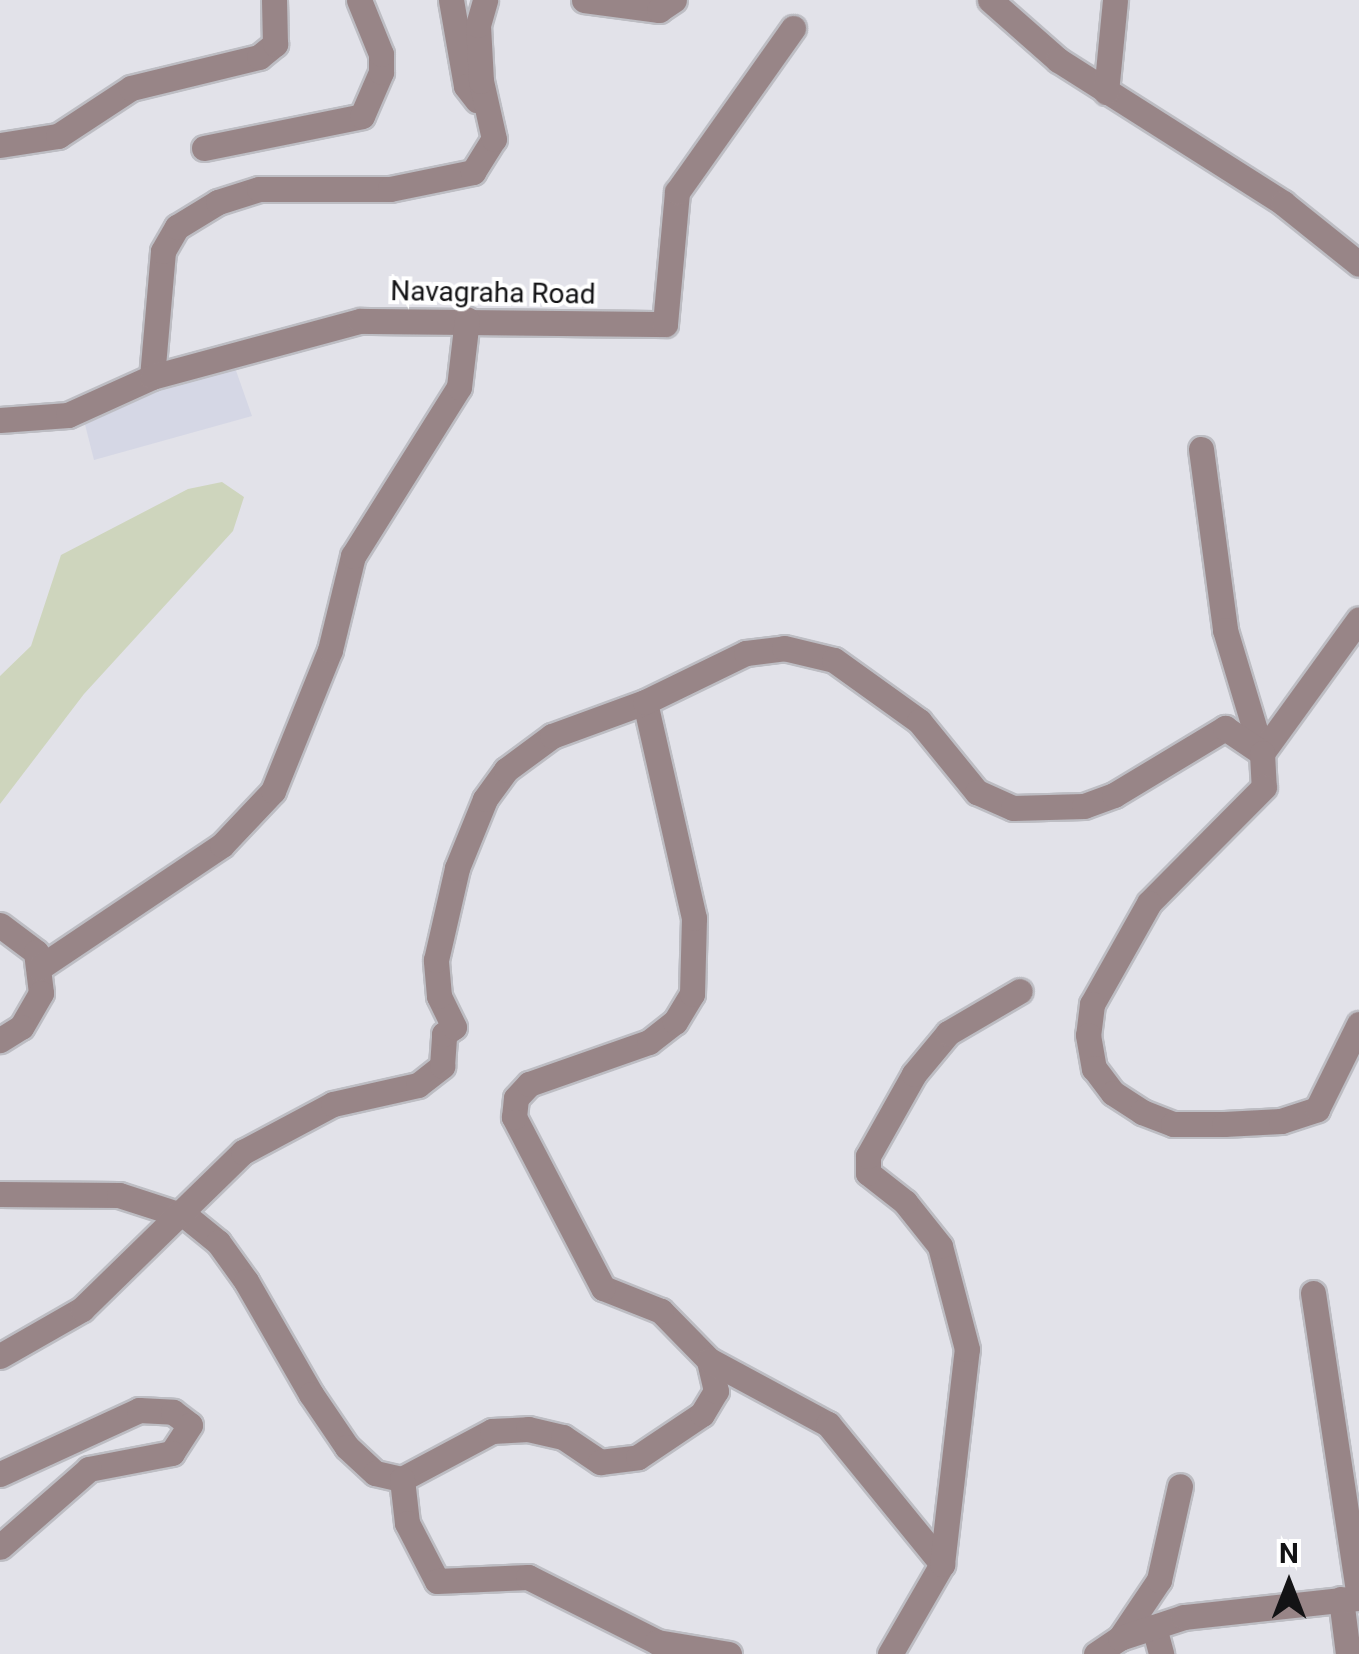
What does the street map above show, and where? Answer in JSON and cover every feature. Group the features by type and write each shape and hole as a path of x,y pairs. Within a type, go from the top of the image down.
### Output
{"street":[{"path":"0,144 58,136 131,88 260,57 275,44 274,0"},
{"path":"204,148 362,116 381,72 381,54 359,0"},
{"path":"452,0 466,86 487,115"},
{"path":"152,377 163,251 177,227 218,202 259,188 390,189 473,172 494,139 487,115 478,25 484,0"},
{"path":"584,0 659,10 674,0"},
{"path":"990,0 1106,92 1283,203 1359,264"},
{"path":"1106,92 1115,0"},
{"name":"Navagraha Road","path":"0,420 68,415 152,377 325,327 467,319 666,324 677,192 793,28"},
{"path":"39,968 222,845 273,791 330,650 354,556 460,387 467,319"},
{"path":"1201,449 1225,630 1262,753 1264,787 1228,830 1183,862 1107,973 1088,1035 1094,1068 1113,1093 1174,1124 1281,1121 1317,1108 1359,1024"},
{"path":"1262,753 1359,619"},
{"path":"0,1356 82,1309 176,1213 243,1152 334,1104 418,1085 442,1066 444,1034 454,1027 439,996 436,960 457,868 485,799 506,770 552,736 646,702 746,653 809,652 885,694 936,738 977,792 1013,808 1084,806 1114,795 1225,728 1262,753"},
{"path":"646,702 694,918 692,994 675,1022 649,1042 529,1084 516,1098 514,1117 603,1288 661,1311 709,1360 828,1424 942,1564"},
{"path":"0,925 28,940 39,968 42,992 21,1027 0,1040"},
{"path":"890,1654 942,1564 968,1349 940,1246 905,1202 868,1173 868,1156 914,1074 948,1033 1020,992"},
{"path":"0,1194 119,1196 176,1213 218,1242 246,1280 347,1447 375,1473 402,1479 492,1431 528,1428 563,1438 600,1462 638,1457 702,1414 716,1392 709,1360"},
{"path":"1313,1293 1354,1598 1348,1654"},
{"path":"0,1474 139,1410 173,1412 190,1425 172,1453 89,1470 0,1548"},
{"path":"402,1479 407,1523 438,1582 528,1577 658,1642 729,1654"},
{"path":"1120,1638 1159,1580 1180,1486"},
{"path":"1096,1654 1120,1638 1184,1617 1354,1598"},
{"path":"1154,1627 1161,1654"}],"shaded area":[{"path":"227,345 252,416 94,460 79,401"}],"green space":[{"path":"222,482 244,497 233,531 84,694 0,804 0,676 31,646 61,555 188,489"}]}
